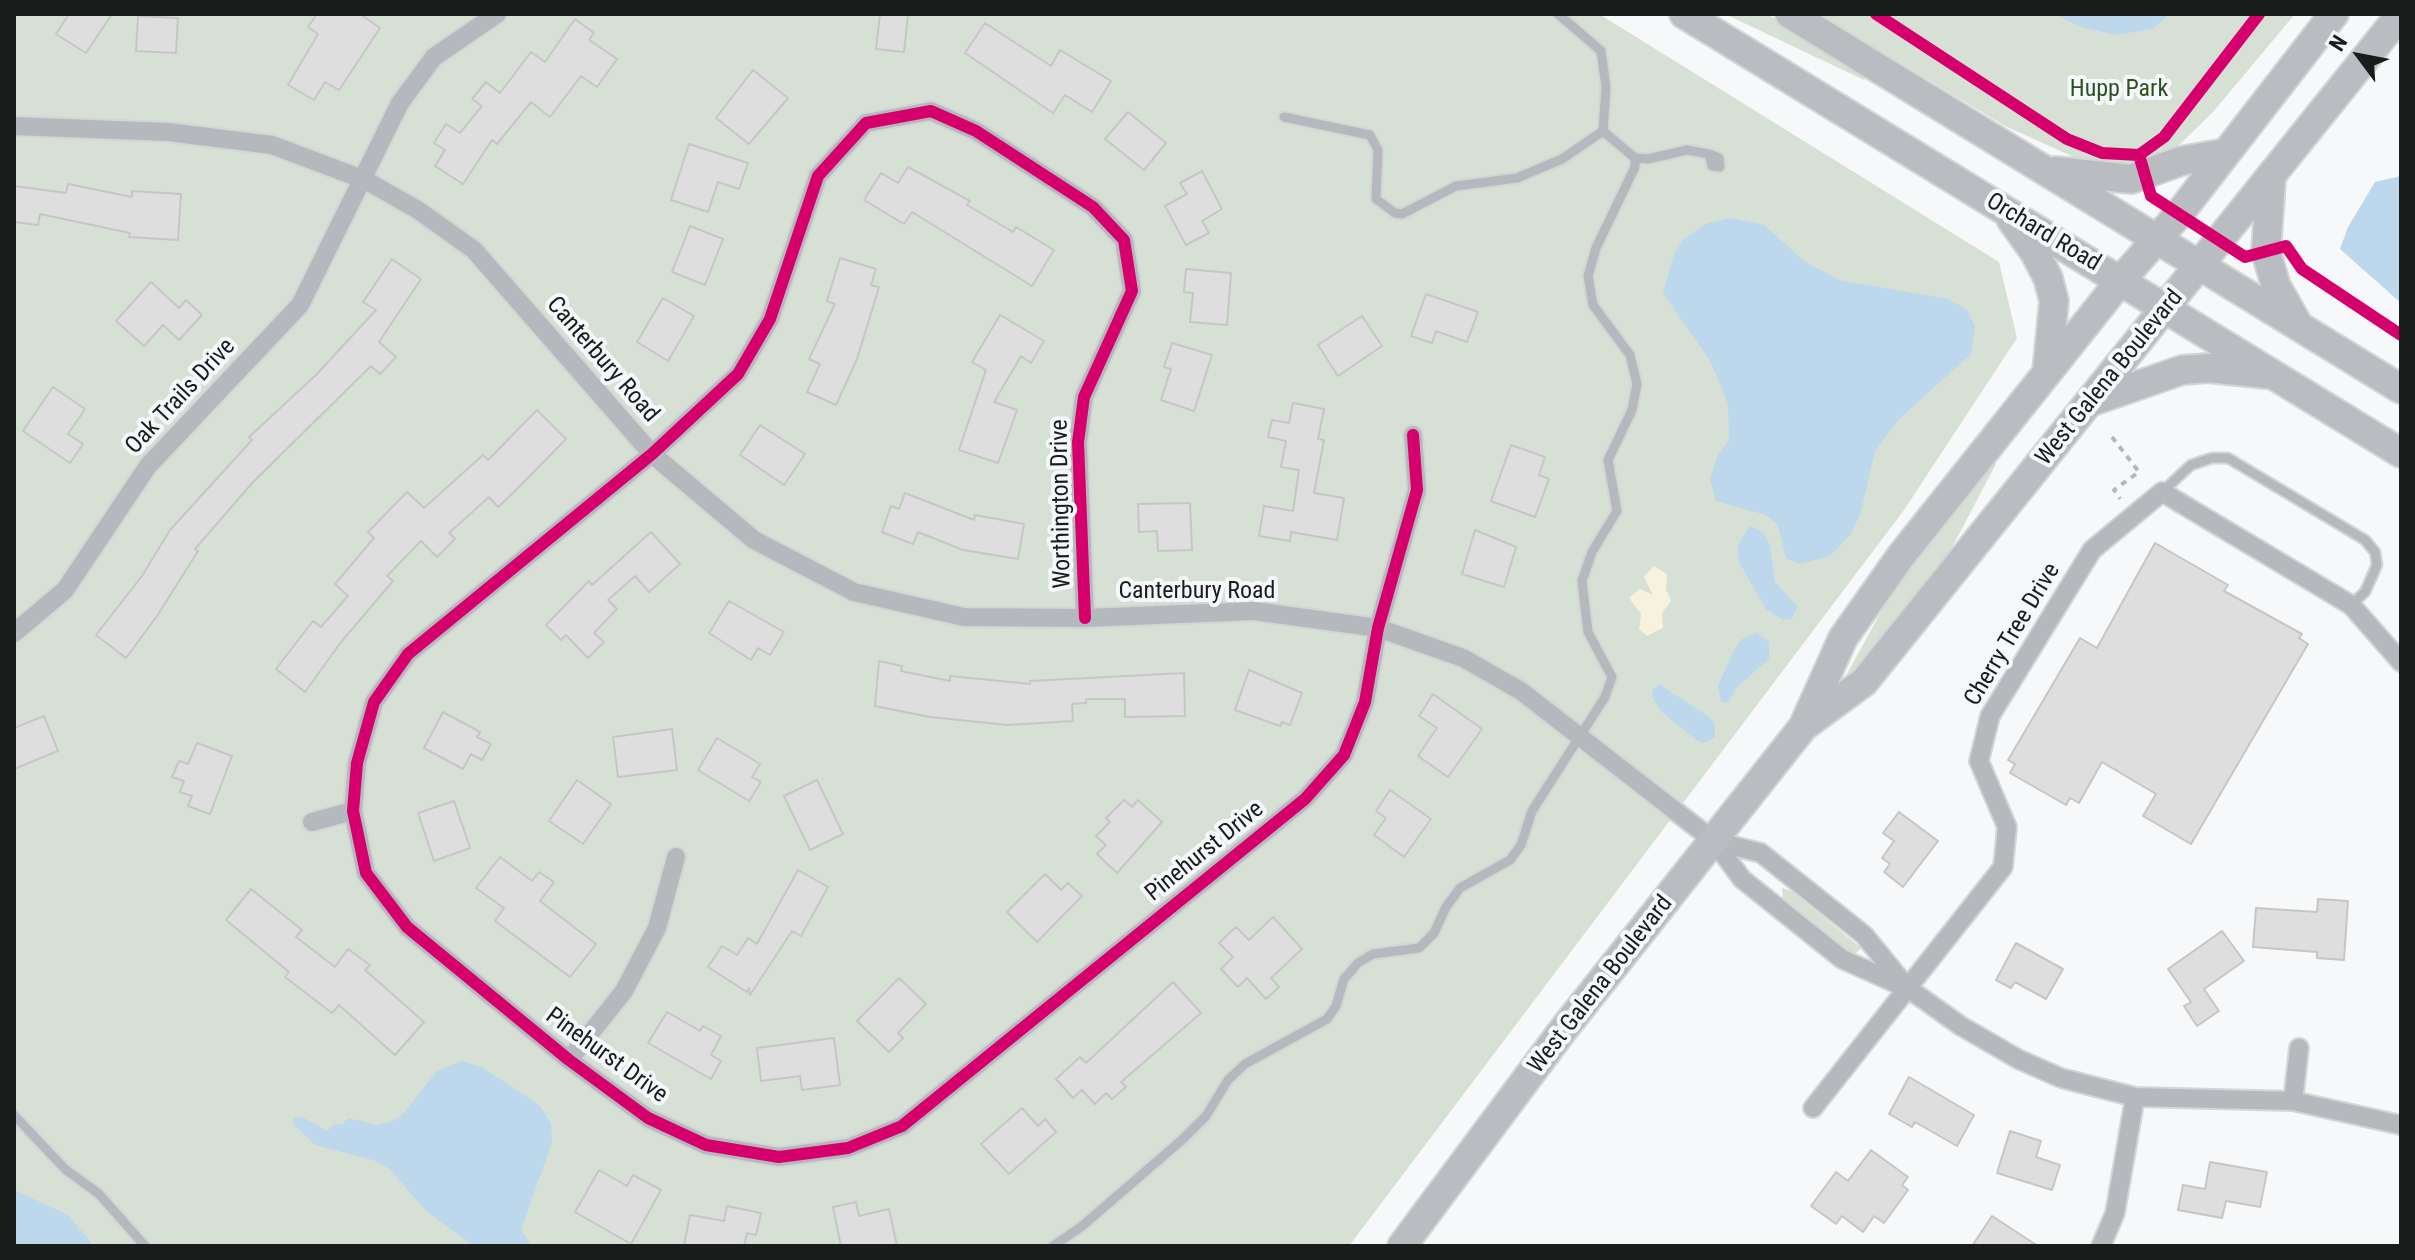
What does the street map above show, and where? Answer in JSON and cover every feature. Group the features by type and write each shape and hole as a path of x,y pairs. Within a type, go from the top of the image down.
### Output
{"main road":[{"name":"Orchard Road","path":"1684,14 2401,453"},
{"path":"1790,14 2401,389"},
{"name":"West Galena Boulevard","path":"1402,1246 1563,1030 1803,727 1843,638 1901,556 2334,14"},
{"name":"West Galena Boulevard","path":"1803,727 1864,682 2272,179 2401,14"},
{"path":"2043,169 2131,179 2181,161 2226,153"},
{"path":"2272,179 2266,252 2276,286 2299,327"},
{"path":"2003,208 2035,253 2048,278 2054,301 2047,372"},
{"path":"2090,402 2182,370 2208,368 2273,375"}],"street":[{"name":"Oak Trails Drive","path":"14,633 65,590 148,466 300,305 365,180 400,103 434,57 497,14"},
{"name":"Worthington Drive","path":"652,454 738,374 770,319 818,176 866,123 931,111 976,131 1093,207 1124,240 1132,291 1084,397 1078,442 1085,618"},
{"name":"Canterbury Road","path":"14,126 168,132 272,145 365,180 418,210 474,250 652,454 754,540 854,592 964,617 1085,618 1254,611 1378,628 1463,658 1521,691 1714,841"},
{"name":"Pinehurst Drive","path":"652,454 408,654 374,702 357,763 353,811 366,873 407,927 569,1060 648,1118 706,1145 779,1157 848,1148 902,1126 1305,799 1344,755 1365,702 1378,628 1417,490 1413,435"},
{"path":"2162,492 2351,605 2401,662"},
{"name":"Cherry Tree Drive","path":"1813,1108 2003,867 2007,827 1979,761 1990,716 2092,550 2162,492"},
{"path":"312,822 353,811"},
{"path":"1714,841 1742,879 1842,959 1909,989 1961,1026 2018,1059 2061,1078 2135,1097 2293,1101 2401,1125"},
{"path":"1714,841 1761,853 1864,935 1909,989"},
{"path":"569,1060 624,991 657,928 676,857"},
{"path":"2293,1101 2299,1048"},
{"path":"2101,1246 2115,1213 2135,1097"}],"lane":[{"path":"1558,14 1601,51 1606,87 1603,131"},
{"path":"1284,117 1370,135 1378,150 1376,199 1388,210 1402,214 1456,186 1504,182 1544,166 1603,131"},
{"path":"1603,131 1635,158 1648,159 1687,150 1709,154"},
{"path":"1053,1246 1081,1227 1183,1139 1206,1116 1228,1080 1245,1064 1327,1019 1336,1006 1344,979 1358,963 1373,954 1411,951 1425,943 1460,888 1510,860 1517,852 1532,811 1605,697 1612,677 1588,632 1582,581 1592,552 1617,511 1608,460 1632,410 1637,384 1630,355 1593,305 1588,276 1596,248 1635,167 1635,158"},
{"path":"2162,492 2191,465 2228,458 2365,540 2375,552 2377,565 2365,592 2351,605"},
{"path":"14,1115 65,1169 99,1194 134,1238 145,1246"}],"path":[{"path":"2112,437 2139,472 2114,490 2120,499"}],"green space":[{"path":"14,14 1599,14 1999,262 2017,338 1904,510 1349,1246 14,1246"},
{"path":"1725,14 1767,14 1867,74 1864,80"},
{"name":"Hupp Park","path":"1819,14 2295,14 2213,112 2173,151 2134,168 2087,163 2005,126"},
{"path":"1992,460 1996,464 1929,591 1842,683 1903,572"},
{"path":"1782,888 1793,892 1861,948 1856,953 1849,951 1783,899"}],"sand":[{"path":"1654,566 1667,574 1666,589 1671,601 1662,613 1663,628 1647,636 1639,629 1641,614 1629,598 1640,589 1653,595 1644,577"}],"water":[{"path":"2054,14 2170,14 2152,29 2116,35 2081,27"},
{"path":"2401,176 2401,303 2340,249 2348,227 2375,182"},
{"path":"1730,218 1764,225 1804,261 1839,280 1949,299 1967,310 1975,327 1971,354 1899,419 1875,451 1860,515 1850,535 1830,556 1800,564 1786,558 1778,525 1766,515 1716,501 1710,479 1717,457 1729,440 1728,404 1711,362 1663,293 1674,254 1684,239 1705,224"},
{"path":"1750,526 1763,532 1770,545 1775,582 1797,606 1792,619 1783,620 1766,609 1739,562 1738,545"},
{"path":"1756,633 1769,642 1769,659 1737,687 1728,702 1721,702 1718,686 1733,652 1742,639"},
{"path":"1659,684 1709,717 1715,724 1715,737 1704,743 1696,740 1662,712 1652,697 1652,691"},
{"path":"462,1061 481,1067 540,1106 551,1123 552,1142 521,1230 532,1246 474,1246 427,1212 390,1169 373,1160 315,1145 293,1123 294,1118 302,1117 327,1131 335,1124 342,1125 348,1118 376,1125 393,1121 403,1114 437,1071"},
{"path":"14,1190 67,1214 94,1246 14,1246"}],"building":[{"path":"69,14 112,14 86,53 56,34"},
{"path":"317,14 360,14 380,28 339,90 325,82 314,100 288,85 318,34 308,27"},
{"path":"880,14 908,14 904,52 876,49"},
{"path":"138,16 178,18 176,53 136,51"},
{"path":"575,19 594,33 589,40 617,59 597,87 581,76 550,117 531,102 497,144 492,140 463,184 435,166 445,150 434,143 446,124 460,133 482,106 472,99 486,82 500,93 531,52 545,62"},
{"path":"985,23 1051,66 1060,50 1111,81 1092,112 1065,95 1053,113 965,53"},
{"path":"753,70 788,98 749,144 716,118"},
{"path":"1128,112 1166,143 1144,170 1105,139"},
{"path":"689,144 748,163 739,189 718,182 708,212 671,200"},
{"path":"908,167 970,201 967,205 1013,232 1016,227 1054,250 1032,286 912,212 904,224 864,200 881,173 898,183"},
{"path":"1202,171 1222,209 1202,221 1209,233 1186,245 1165,206 1187,194 1180,183"},
{"path":"68,184 132,197 132,191 181,194 178,240 129,237 130,233 40,214 38,225 14,222 14,186 66,193"},
{"path":"690,226 723,239 705,285 672,272"},
{"path":"840,258 876,269 871,285 879,287 857,359 836,405 807,392 820,364 809,359 835,304 827,301"},
{"path":"392,259 421,279 379,342 396,357 380,374 371,366 253,482 195,549 198,551 157,616 126,658 96,635 142,576 170,530 252,440 249,437 316,375 376,310 363,302"},
{"path":"1186,269 1231,273 1227,325 1190,322 1193,293 1184,292"},
{"path":"151,282 179,308 186,300 202,315 179,340 163,325 144,346 116,321"},
{"path":"1426,294 1478,312 1467,342 1436,331 1432,343 1411,336"},
{"path":"663,298 694,316 668,361 637,342"},
{"path":"1000,315 1044,341 1031,363 1021,356 994,402 1017,410 998,463 959,450 986,370 972,362"},
{"path":"1362,316 1382,346 1338,376 1318,345"},
{"path":"1172,343 1212,355 1194,411 1161,400 1171,369 1164,367"},
{"path":"53,387 85,409 68,434 83,444 70,463 23,431"},
{"path":"1293,403 1324,409 1318,439 1324,440 1314,493 1344,498 1337,540 1291,532 1290,541 1259,536 1264,506 1293,511 1299,470 1281,467 1286,441 1268,437 1272,420 1289,423"},
{"path":"537,410 566,439 515,491 498,507 489,497 449,533 455,539 437,557 421,541 387,576 393,581 341,642 305,692 276,669 313,621 321,627 348,596 335,584 374,538 368,532 407,492 424,508 483,455 488,460"},
{"path":"760,425 805,454 784,485 740,455"},
{"path":"1511,445 1545,457 1539,475 1549,479 1535,517 1491,501"},
{"path":"905,493 974,520 975,515 1024,524 1018,559 963,550 918,532 913,544 882,532 891,506 899,509"},
{"path":"1190,503 1192,550 1158,551 1157,531 1139,532 1138,504"},
{"path":"1475,530 1516,547 1504,587 1462,574"},
{"path":"651,532 680,564 649,592 635,576 608,600 617,609 594,633 604,642 588,658 566,635 561,640 546,625 589,581 592,585"},
{"path":"2155,543 2228,585 2224,591 2302,634 2299,638 2308,644 2191,844 2143,816 2156,794 2102,762 2079,803 2070,798 2066,805 2010,773 2015,764 2008,760 2080,638 2097,648"},
{"path":"729,601 784,632 770,655 758,648 751,660 709,633"},
{"path":"879,661 902,666 901,671 950,681 950,676 1030,684 1030,681 1184,673 1185,716 1125,717 1125,699 1086,699 1086,703 1072,704 1073,721 1008,725 930,717 875,706"},
{"path":"1249,670 1302,693 1290,725 1282,722 1280,726 1235,710"},
{"path":"1433,694 1482,729 1448,777 1418,756 1437,728 1419,716"},
{"path":"443,712 480,732 477,737 491,744 482,760 471,754 463,769 424,748"},
{"path":"44,716 58,751 14,769 14,728"},
{"path":"672,729 677,770 618,777 613,737"},
{"path":"717,738 760,764 752,777 761,782 749,801 698,770"},
{"path":"197,743 232,756 210,814 188,806 192,796 180,792 184,781 172,777 179,761 188,764"},
{"path":"577,780 611,804 583,844 549,821"},
{"path":"817,780 843,834 810,850 784,796"},
{"path":"1390,790 1431,819 1404,857 1374,835 1386,818 1376,811"},
{"path":"1124,800 1132,807 1138,800 1162,822 1117,873 1097,854 1106,845 1096,836 1110,822 1106,818"},
{"path":"454,801 470,848 434,861 418,813"},
{"path":"1899,812 1938,841 1903,887 1884,872 1890,864 1882,858 1894,841 1883,833"},
{"path":"500,857 532,881 539,872 554,882 540,901 596,944 570,977 495,921 504,908 476,888"},
{"path":"798,870 828,887 801,936 792,931 750,995 749,988 747,992 708,967 722,946 737,955 748,938 757,944"},
{"path":"1045,874 1061,890 1068,883 1082,896 1037,942 1007,912"},
{"path":"251,889 302,930 296,937 335,967 348,949 370,965 365,970 424,1022 395,1055 339,1005 332,1013 285,977 289,972 226,920"},
{"path":"2318,899 2348,901 2344,960 2317,958 2317,952 2253,947 2256,908 2317,912"},
{"path":"1273,917 1302,949 1271,978 1279,987 1266,999 1247,978 1238,987 1221,969 1233,957 1219,943 1236,927 1249,940"},
{"path":"2222,931 2244,961 2204,989 2219,1011 2197,1026 2184,1006 2191,1002 2168,969"},
{"path":"2016,943 2063,969 2046,999 2015,982 2011,988 1996,980"},
{"path":"899,978 926,1004 898,1033 903,1038 889,1052 857,1021"},
{"path":"1173,982 1201,1013 1121,1082 1126,1087 1112,1099 1106,1093 1095,1104 1082,1090 1073,1098 1056,1079 1080,1057 1086,1063"},
{"path":"667,1012 700,1031 703,1026 721,1036 711,1055 721,1061 711,1079 648,1043"},
{"path":"834,1038 840,1085 802,1090 800,1076 761,1081 757,1048"},
{"path":"1909,1077 1974,1115 1957,1146 1915,1122 1912,1127 1889,1114"},
{"path":"1022,1108 1038,1126 1045,1119 1056,1132 1009,1174 981,1144"},
{"path":"2010,1131 2041,1141 2036,1157 2060,1165 2052,1190 1997,1173"},
{"path":"1871,1150 1908,1177 1902,1185 1908,1190 1884,1223 1874,1216 1863,1232 1842,1216 1836,1224 1811,1206 1836,1172 1848,1181"},
{"path":"2210,1162 2267,1172 2260,1207 2226,1201 2222,1218 2178,1210 2183,1185 2205,1189"},
{"path":"599,1170 627,1186 633,1175 661,1190 631,1244 575,1212"},
{"path":"856,1202 859,1216 889,1209 897,1246 841,1246 833,1207"},
{"path":"727,1206 761,1213 756,1235 747,1233 744,1246 684,1246 690,1215 724,1221"},
{"path":"1992,1216 2038,1246 1972,1246"}],"cycle path":[{"path":"1876,14 2067,139 2102,153 2139,155 2164,137 2259,14"},
{"path":"1085,618 1078,442 1084,397 1132,291 1124,240 1093,207 976,131 931,111 866,123 818,176 770,319 738,374 652,454 408,654 374,702 357,763 353,811 366,873 407,927 569,1060 648,1118 706,1145 779,1157 848,1148 902,1126 1305,799 1344,755 1365,702 1378,628 1417,490 1413,435"},
{"path":"2139,155 2151,196 2245,257 2286,246 2302,269 2401,335"}]}
